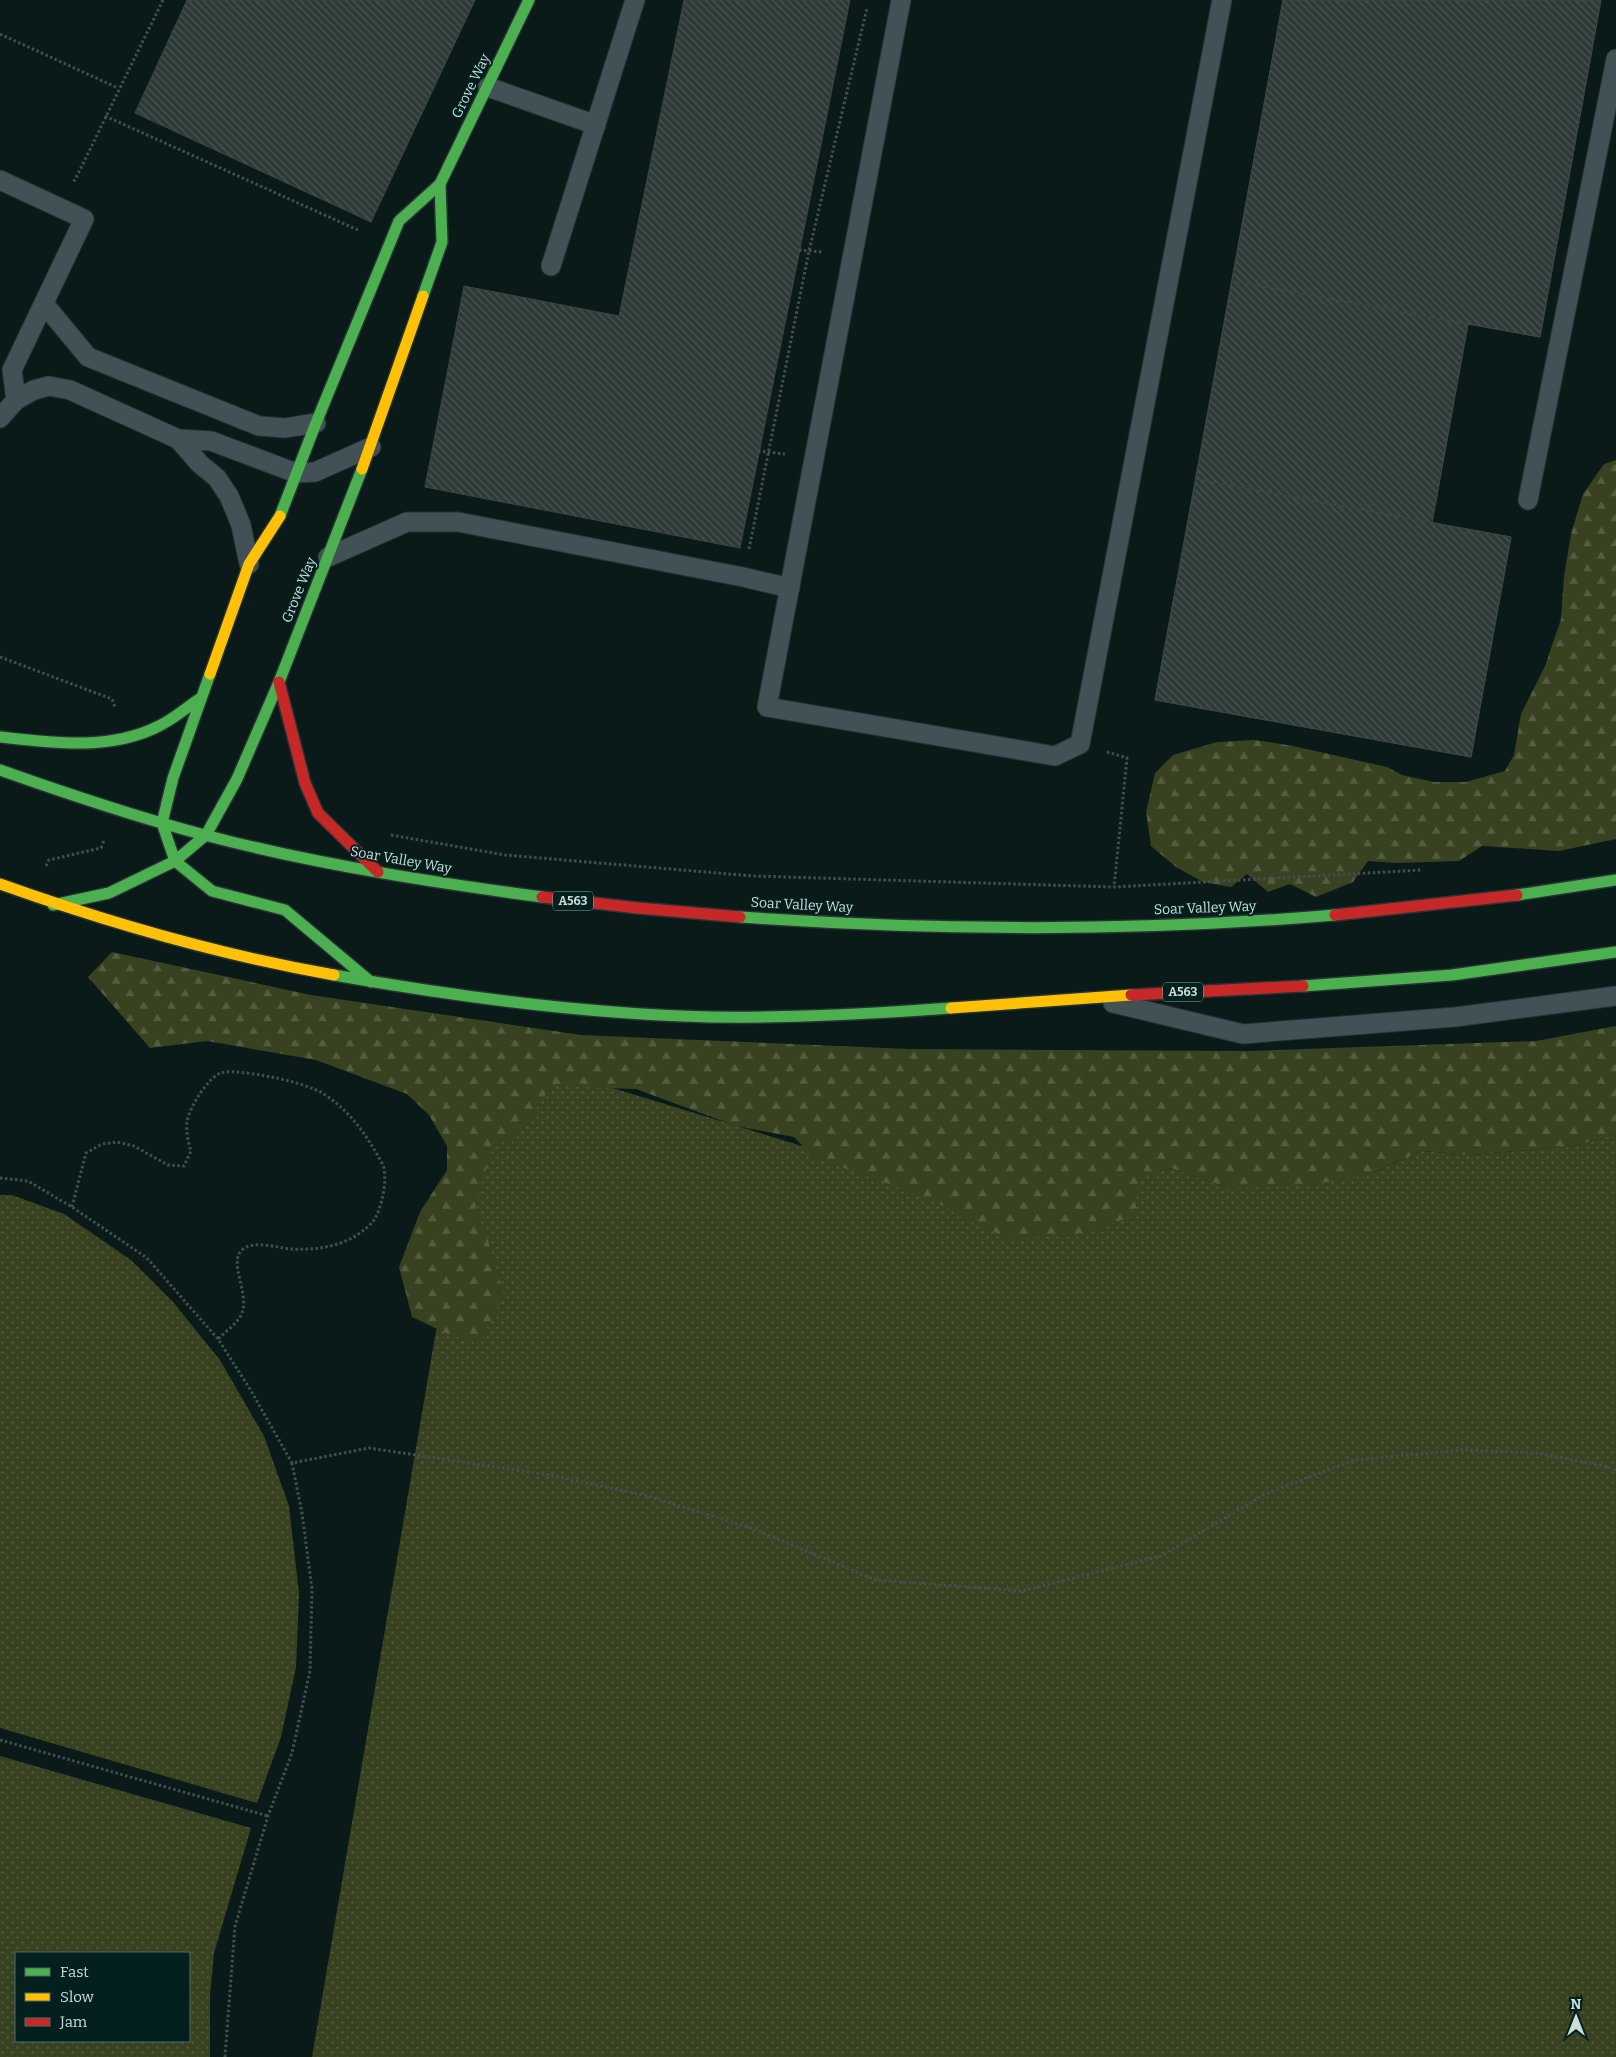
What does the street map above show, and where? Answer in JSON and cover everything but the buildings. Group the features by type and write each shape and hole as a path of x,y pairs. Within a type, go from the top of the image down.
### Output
{"main road":[{"name":"Grove Way","path":"162,823 173,778 249,564 279,519 316,423 399,221 440,184 529,0"},
{"name":"Grove Way","path":"53,905 109,893 176,861 206,835 237,779 278,682 371,447 442,242 440,184"},
{"path":"278,682 305,784 318,813 378,872"},
{"path":"0,737 44,742 97,744 124,740 157,728 201,698"},
{"name":"Soar Valley Way","path":"0,770 162,823 283,854 493,891 645,910 872,924 1102,927 1280,921 1477,902 1616,880"},
{"path":"162,823 176,861 212,890 285,910 371,982"},
{"name":"A563","path":"0,884 53,905 171,939 275,964 371,982 546,1007 748,1017 856,1013 1431,976 1616,952"}],"lane":[{"path":"551,266 635,0"},
{"path":"901,0 767,707 1055,756 1080,744 1222,0"},
{"path":"1528,500 1616,59"},
{"path":"488,87 596,125"},
{"path":"0,180 84,219 45,305 12,370 16,400"},
{"path":"45,305 88,356 259,426 285,428 316,423"},
{"path":"0,418 16,400 34,390 49,386 70,390 178,439 211,440 296,473 315,472 371,447"},
{"path":"178,439 200,464 217,478 229,496 241,525 249,564"},
{"path":"328,557 407,522 458,522 744,577 790,588"},
{"path":"1092,998 1243,1034 1455,1017 1616,996"}],"path":[{"path":"0,34 118,88 163,0"},
{"path":"744,577 809,251 868,0"},
{"path":"105,116 389,244"},
{"path":"0,657 112,699 120,719 124,740"},
{"path":"1080,744 1127,758 1114,887"},
{"path":"35,898 49,860 101,848 115,809"},
{"path":"389,835 504,855 753,876 1114,887 1426,870"},
{"path":"72,1207 86,1153 102,1144 117,1142 134,1146 168,1165 184,1166 191,1152 188,1142 187,1121 203,1089 222,1073 251,1073 284,1080 322,1093 348,1114 366,1134 384,1168 384,1192 377,1218 361,1232 344,1242 323,1248 291,1249 253,1246 243,1249 237,1258 237,1269 242,1281 245,1301 241,1317 218,1339"},
{"path":"0,1178 28,1181 72,1207 147,1258 218,1339 250,1389 292,1463 302,1513 312,1589 310,1671 292,1753 268,1816 235,1926 225,2057"},
{"path":"292,1463 369,1448 549,1475 648,1496 751,1528 876,1580 1022,1590 1161,1556 1265,1494 1354,1460 1464,1450 1537,1453 1616,1470"},
{"path":"0,1740 268,1816"}],"green space":[{"path":"1616,460 1616,839 1559,851 1482,846 1459,861 1397,863 1368,861 1353,882 1316,897 1290,884 1268,892 1247,874 1231,887 1203,882 1176,867 1151,846 1146,812 1155,773 1173,755 1217,742 1255,740 1293,746 1387,767 1402,775 1434,782 1466,782 1505,771 1514,755 1521,714 1545,666 1561,619 1564,576 1571,534 1583,494 1604,464"},
{"path":"112,952 311,995 581,1035 909,1049 1250,1051 1536,1041 1616,1026 1616,1134 1575,1146 1470,1155 1422,1151 1370,1174 1305,1186 1229,1188 1171,1168 1139,1177 1135,1215 1087,1233 1010,1240 946,1207 877,1179 814,1158 794,1137 736,1126 636,1089 551,1086 527,1123 491,1152 475,1208 488,1240 504,1296 479,1342 452,1336 412,1317 399,1267 420,1212 447,1170 447,1146 429,1115 407,1094 316,1060 207,1041 150,1048 88,977"},
{"path":"570,1075 1087,1233 1139,1176 1171,1168 1229,1188 1370,1174 1422,1151 1470,1155 1575,1146 1616,1134 1616,2057 312,2057 479,1079"},
{"path":"0,1195 12,1195 64,1214 131,1260 173,1302 220,1360 264,1436 289,1506 299,1593 296,1667 281,1737 257,1803 0,1728"},
{"path":"0,1756 251,1828 214,1953 210,1996 210,2057 0,2057"}],"traffic: fast":[{"path":"280,516 399,221 440,184 529,0"},
{"path":"423,296 442,242 440,184"},
{"path":"53,905 109,893 175,861 206,835 237,779 279,682 362,469"},
{"path":"210,674 173,778 162,823 175,861 212,891 285,910 371,982"},
{"path":"0,737 61,743 101,742 121,739 159,726 201,698"},
{"path":"0,770 173,827 270,851 386,874 542,897"},
{"path":"1517,895 1616,880"},
{"path":"740,917 889,925 1038,928 1261,921 1335,915"},
{"path":"1303,986 1452,975 1616,952"},
{"path":"334,975 521,1003 663,1015 710,1017 800,1016 951,1008"}],"traffic: slow":[{"path":"362,469 423,296"},
{"path":"210,674 249,564 280,516"},
{"path":"0,884 82,912 165,937 249,958 334,975"},
{"path":"951,1008 1131,995"}],"traffic: jam":[{"path":"279,682 305,783 318,813 378,872"},
{"path":"1335,915 1517,895"},
{"path":"542,897 740,917"},
{"path":"1131,995 1303,986"}]}
